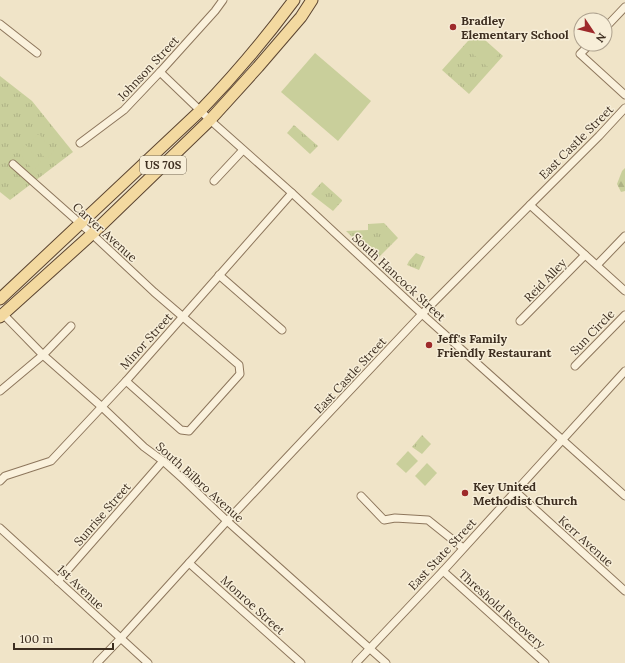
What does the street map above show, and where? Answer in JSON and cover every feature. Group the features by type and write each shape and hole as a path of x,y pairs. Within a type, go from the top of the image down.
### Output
{"main road":[{"name":"US 70S","path":"0,298 200,111 231,79 294,0"},
{"name":"US 70S","path":"2,316 92,234 210,120 301,18 312,0"}],"street":[{"name":"Johnson Street","path":"80,143 124,110 215,11 223,0"},
{"path":"613,19 625,5 621,0"},
{"path":"0,24 38,53"},
{"path":"582,52 580,54 625,95"},
{"name":"South Hancock Street","path":"160,72 200,111 292,193 422,314 625,496"},
{"name":"East Castle Street","path":"97,663 227,521 422,314 625,108"},
{"path":"214,181 244,150"},
{"name":"Carver Avenue","path":"12,164 92,234 154,292 238,365 240,374 189,431 181,430 126,381"},
{"name":"Minor Street","path":"0,480 5,476 52,461 126,381 292,193"},
{"path":"530,205 625,291"},
{"path":"597,265 625,236"},
{"name":"Reid Alley","path":"520,321 585,255"},
{"path":"219,275 282,330"},
{"name":"Sun Circle","path":"575,366 625,315"},
{"name":"South Bilbro Avenue","path":"2,316 43,355 146,448 183,478 227,521 386,663"},
{"path":"0,391 43,355 71,326"},
{"name":"East State Street","path":"356,663 443,571 625,371"},
{"name":"Sunrise Street","path":"58,581 163,461"},
{"name":"Kerr Avenue","path":"515,491 625,591"},
{"path":"361,496 384,520 395,518 428,520 464,548"},
{"name":"1st Avenue","path":"0,528 148,663"},
{"name":"Monroe Street","path":"189,563 302,663"},
{"name":"Threshold Recovery","path":"443,571 545,663"}],"green space":[{"path":"476,32 503,56 469,94 442,70"},
{"path":"479,36 499,54 488,67 467,49"},
{"path":"315,53 371,101 338,141 281,92"},
{"path":"0,76 32,101 73,152 10,200 0,192"},
{"path":"294,125 318,146 310,154 287,133"},
{"path":"39,134 54,152 46,159 30,142"},
{"path":"26,145 41,163 33,170 18,152"},
{"path":"625,168 625,191 621,192 617,184 622,171"},
{"path":"322,182 342,200 333,211 311,194"},
{"path":"384,223 398,238 376,260 346,231 368,230 368,224"},
{"path":"416,253 425,257 419,270 407,265"},
{"path":"422,435 431,444 422,454 412,447"},
{"path":"408,451 418,461 406,473 396,464"},
{"path":"427,463 437,473 425,486 415,476"}],"place":[{"name":"Bradley Elementary School","path":"453,27"},
{"name":"Jeff's Family Friendly Restaurant","path":"429,345"},
{"name":"Key United Methodist Church","path":"465,493"}]}
